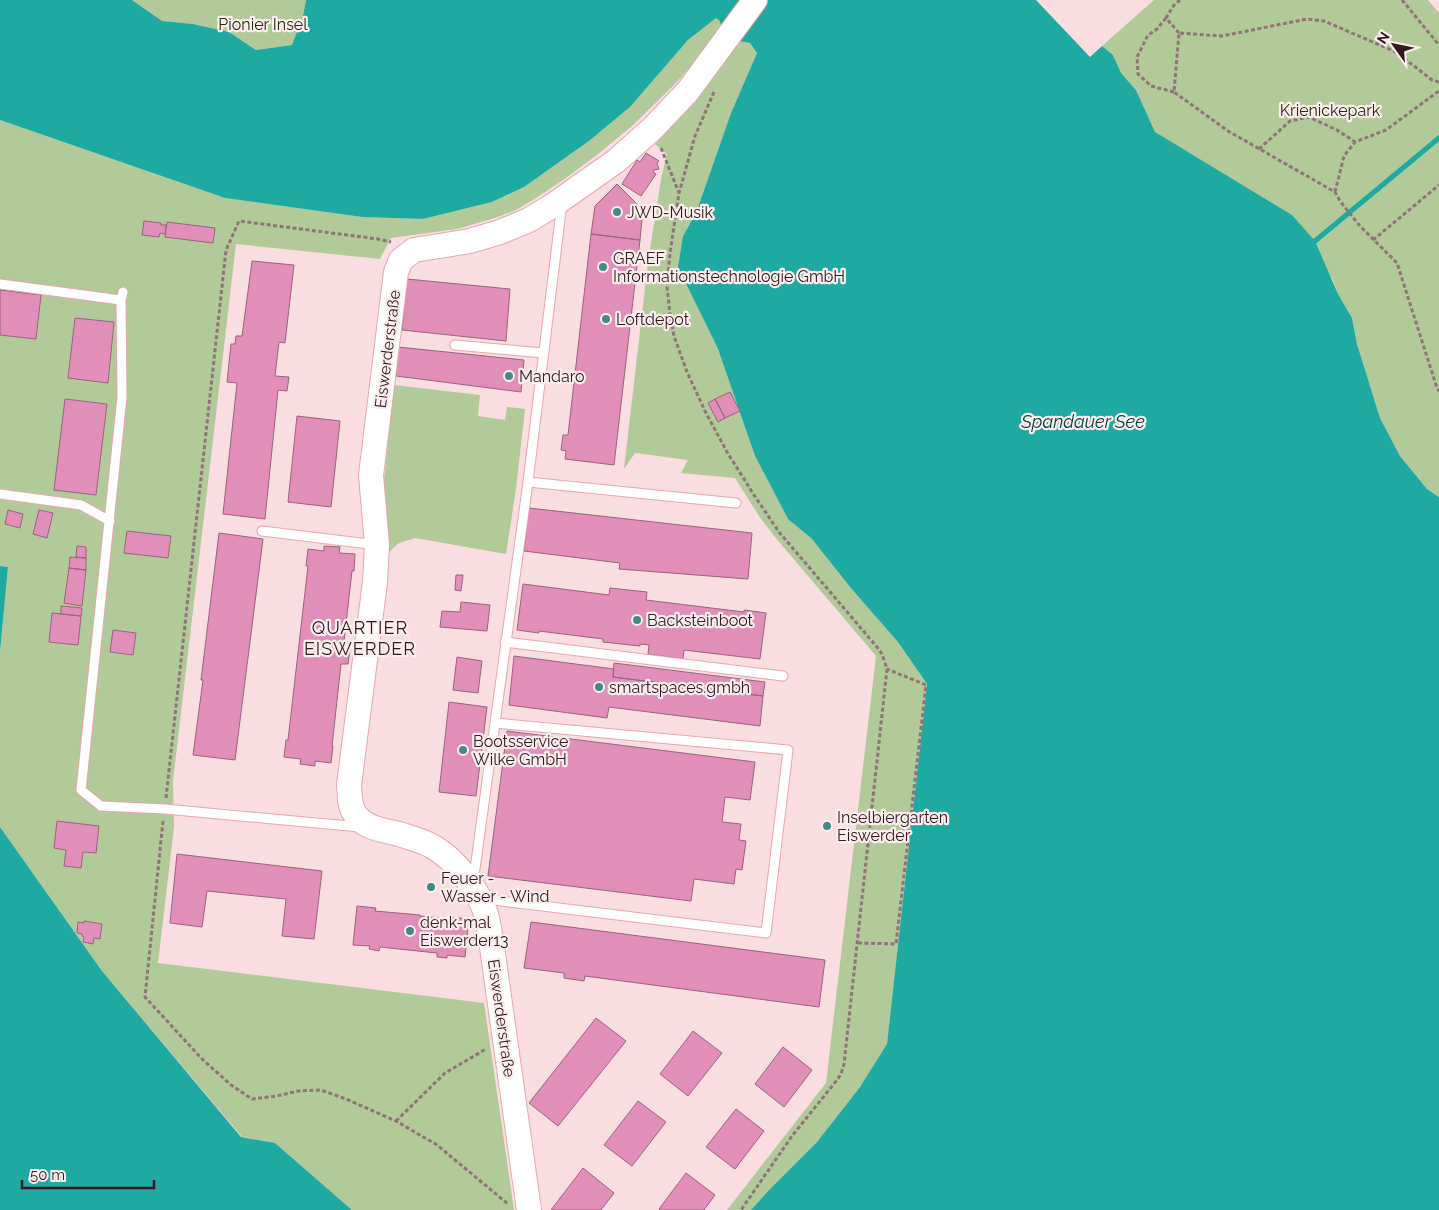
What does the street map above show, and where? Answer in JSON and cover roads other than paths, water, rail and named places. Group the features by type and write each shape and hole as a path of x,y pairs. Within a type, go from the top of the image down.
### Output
{"street":[{"name":"Eiswerderstraße","path":"529,1210 490,929 484,907 475,891 454,864 435,848 418,840 375,829 363,822 355,814 350,801 349,785 375,582 377,545 371,475 396,272 401,260 414,250 469,241 500,232 529,220 562,200 616,161 653,128 688,91 755,0"}],"lane":[{"path":"495,723 788,750 766,932 509,902 475,891 476,869 505,642 528,482 562,200"},
{"path":"0,284 122,296 122,397 110,521 81,505 0,494"},
{"path":"455,345 543,353"},
{"path":"528,482 736,502"},
{"name":"Eiswerderstraße","path":"110,521 80,790 101,806 165,808 375,829"},
{"path":"262,531 377,545"},
{"path":"505,642 783,676"}],"water":[{"name":"Spandauer See","path":"0,0 132,0 162,21 193,24 229,32 256,50 292,45 303,16 306,0 1036,0 1090,57 1102,46 1113,55 1121,73 1136,90 1155,132 1292,215 1315,241 1338,294 1352,318 1357,344 1380,418 1400,456 1427,489 1439,497 1439,1210 751,1210 817,1142 860,1087 887,1044 927,684 898,642 812,539 788,519 755,456 718,349 678,267 683,236 696,213 731,113 757,53 750,43 739,41 723,29 716,18 688,40 630,107 589,141 524,187 492,202 423,219 362,217 225,198 0,120"},
{"path":"0,566 8,567 0,652"},
{"path":"0,827 102,971 241,1137 275,1143 352,1210 0,1210"}],"waterway":[{"path":"1315,241 1439,138"}],"place":[{"name":"JWD-Musik","path":"617,212"},
{"name":"GRAEF Informationstechnologie GmbH","path":"603,267"},
{"name":"Loftdepot","path":"606,319"},
{"name":"Mandaro","path":"509,376"},
{"name":"Backsteinboot","path":"637,620"},
{"name":"smartspaces.gmbh","path":"599,687"},
{"name":"Bootsservice Wilke GmbH","path":"463,750"},
{"name":"Inselbiergarten Eiswerder","path":"827,826"},
{"name":"Feuer - Wasser - Wind","path":"431,887"},
{"name":"denk-mal Eiswerder13","path":"410,931"}],"district":[{"name":"QUARTIER EISWERDER","path":"360,638"}],"park label":[{"name":"Pionier Insel","path":"263,24"},
{"name":"Krienickepark","path":"1330,110"}]}
